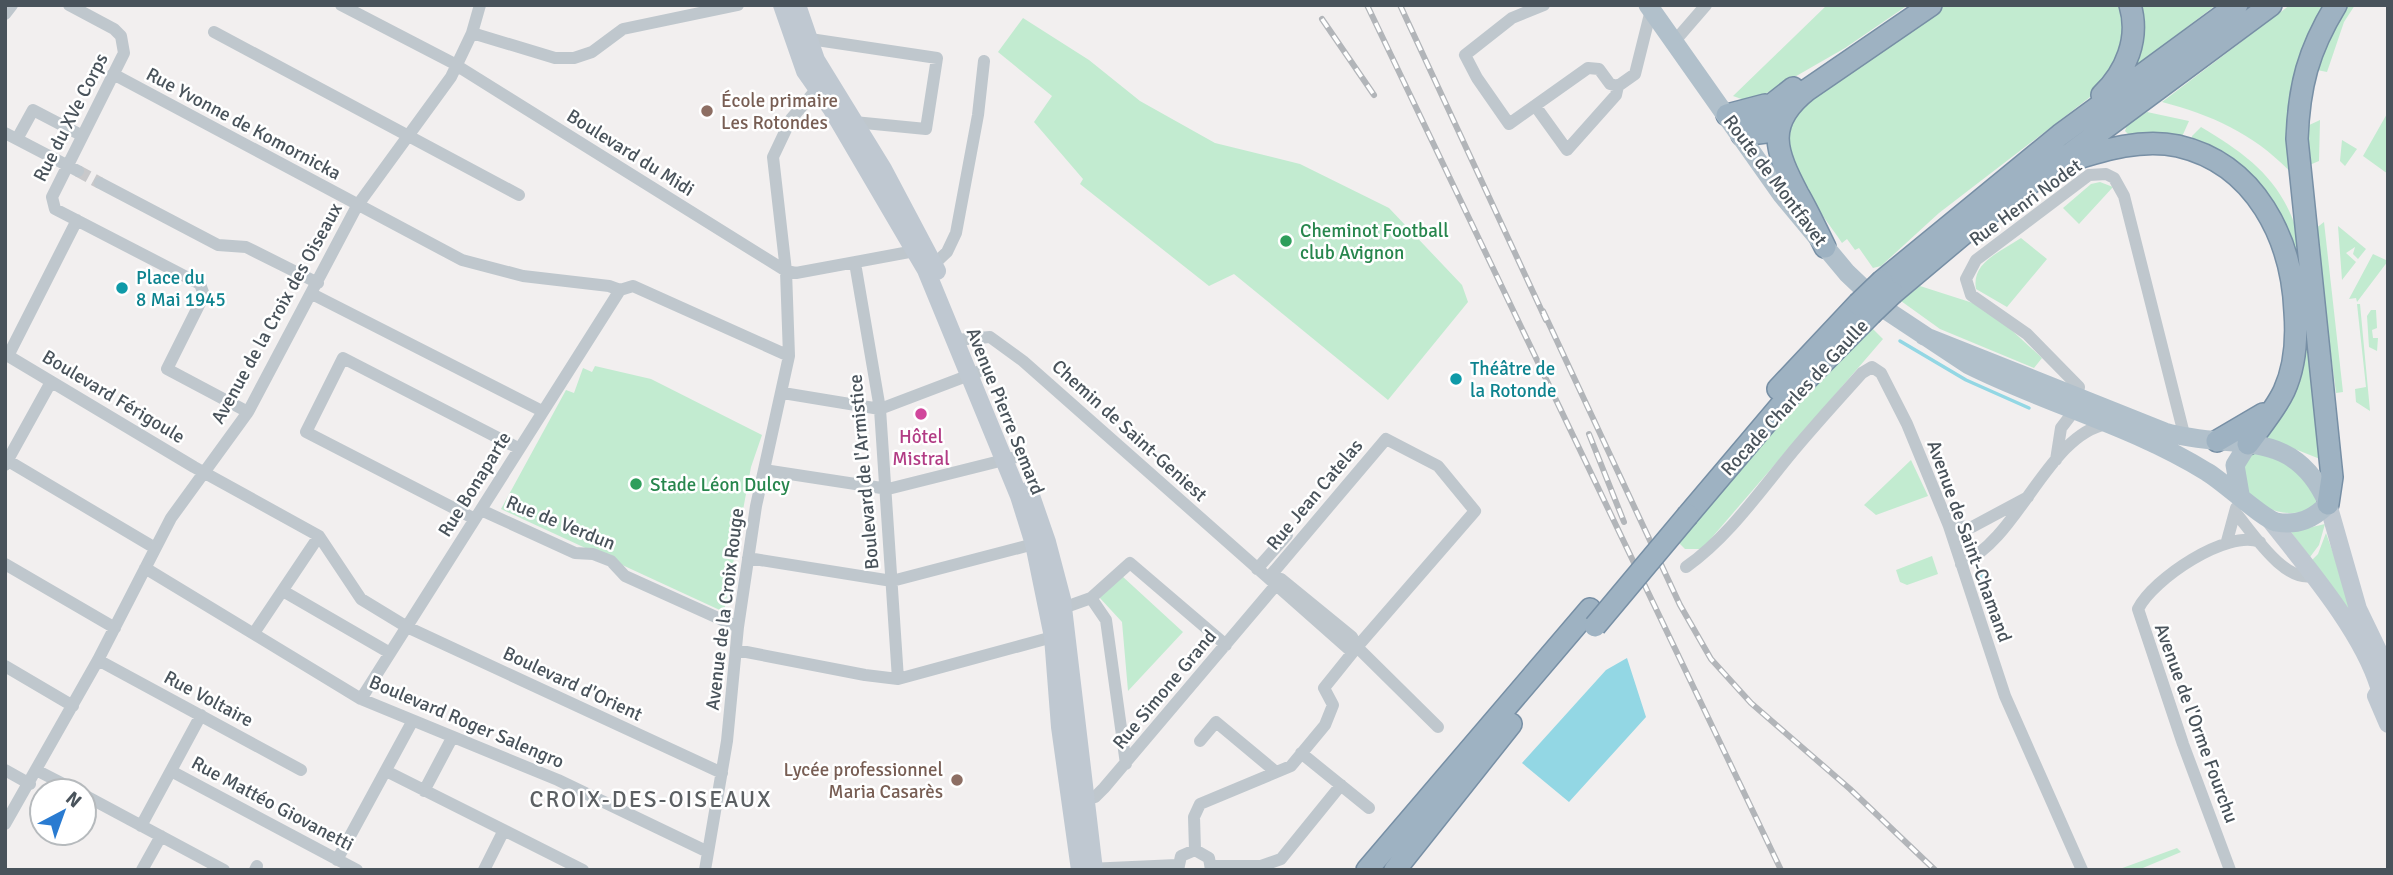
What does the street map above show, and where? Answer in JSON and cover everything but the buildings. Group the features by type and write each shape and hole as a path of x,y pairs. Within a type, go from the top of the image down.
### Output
{"highway":[{"path":"1742,135 1751,121 1782,96 1918,5"},
{"path":"1742,135 1766,132 1780,120 1790,104 1807,90 1931,5"},
{"path":"2060,135 2117,78 2133,39 2130,5"},
{"name":"Rocade Charles de Gaulle","path":"1395,870 1592,618 1685,507 1796,367 2060,135 2237,5"},
{"name":"Rocade Charles de Gaulle","path":"1888,287 2271,5"},
{"path":"2328,503 2332,477 2297,139 2299,93 2321,30 2336,5"},
{"path":"1727,115 1752,111 1782,96"},
{"path":"1780,120 1777,132 1780,154 1825,247"},
{"path":"2052,166 2128,145 2164,144 2207,157 2231,172 2253,192 2272,218 2284,245 2295,300 2294,354 2284,391 2248,444"},
{"path":"2217,441 2274,407"},
{"name":"Rocade Charles de Gaulle","path":"1367,870 1592,618"}],"main road":[{"name":"Avenue Pierre Semard","path":"782,5 802,65 823,83 854,122 926,258 1047,542 1063,608 1060,635 1060,727 1094,869"},
{"name":"Avenue Pierre Semard","path":"797,5 823,83 926,258"},
{"name":"Route de Montfavet","path":"1650,8 1782,195 1825,247 1874,299 1924,336 1969,365 2052,402 2076,405 2185,438 2248,444"},
{"name":"Route de Montfavet","path":"1924,336 2076,405 2107,424 2181,456 2238,503"},
{"path":"2385,716 2376,696 2383,684 2315,575 2270,520 2238,503 2235,465 2248,444 2274,448 2300,461 2315,477 2328,503 2358,609 2388,671"},
{"name":"Avenue Pierre Semard","path":"1010,459 1060,635"},
{"path":"2270,520 2302,522 2313,518 2328,503"},
{"name":"Avenue Pierre Semard","path":"1079,804 1080,870"}],"street":[{"name":"Rue du XVe Corps","path":"69,5 114,29 121,36 124,53 81,135 73,168 52,203 55,209 77,220"},
{"name":"Boulevard du Midi","path":"341,5 457,65 786,271"},
{"name":"Avenue de la Croix des Oiseaux","path":"34,777 99,660 171,518 247,412 357,206 438,99 472,33 480,5"},
{"path":"472,33 555,58 574,58 592,52 623,29 738,5"},
{"path":"1544,5 1512,18 1465,55 1477,78 1509,124 1588,68 1598,69 1610,84 1618,86"},
{"path":"1674,42 1706,5"},
{"path":"1536,107 1567,150 1616,95 1618,86 1635,74 1650,8"},
{"path":"214,32 519,195"},
{"path":"810,38 937,58 926,129 854,122"},
{"path":"786,271 796,273 855,263 926,258 947,253 956,233 978,115 984,61"},
{"name":"Rue Yvonne de Komornicka","path":"113,74 462,260 523,276 609,286 620,290 632,286 789,356"},
{"name":"Avenue de la Croix Rouge","path":"705,870 722,774 748,558 789,356 786,271 772,157 791,119 823,83"},
{"path":"73,168 11,136 33,110 81,135"},
{"name":"Rue Henri Nodet","path":"2079,435 2076,405 2080,391 2077,383 2012,321 1971,295 1966,279 1976,260 2089,175 2098,173 2114,178 2124,195 2185,438"},
{"path":"100,183 218,245 246,247 315,289 542,411"},
{"path":"7,355 77,220 200,284 204,295 167,369 247,412"},
{"name":"Boulevard de l'Armistice","path":"855,263 880,408 888,489 898,679"},
{"name":"Rue Bonaparte","path":"361,699 620,290"},
{"name":"Chemin de Saint-Geniest","path":"961,339 990,337 1023,361 1355,650 1438,727"},
{"name":"Boulevard Férigoule","path":"7,355 319,536"},
{"name":"Rue de Verdun","path":"518,448 344,358 306,432 478,514 575,553 593,554 611,561 625,576 738,627"},
{"name":"Avenue de Saint-Chamand","path":"1686,567 1701,556 1744,511 1813,426 1872,367 1881,373 1907,424 1949,526 2005,696 2082,870"},
{"path":"783,393 880,408 974,372"},
{"path":"51,382 6,462 155,548"},
{"path":"2052,402 2061,428"},
{"path":"2056,460 2061,428 2076,405"},
{"path":"1961,564 1976,558 2023,507 2056,460 2079,435 2095,426 2107,424"},
{"name":"Rue Jean Catelas","path":"1268,577 1386,439 1438,466 1475,511 1355,650"},
{"path":"764,470 888,489 1010,459"},
{"path":"1949,526 1972,527 2028,497"},
{"path":"2238,503 2227,541 2251,538 2260,542"},
{"path":"2238,503 2260,542 2289,573 2306,578 2315,575"},
{"path":"254,634 319,536"},
{"name":"Boulevard d'Orient","path":"319,536 360,599 407,627 722,774"},
{"path":"1268,577 1287,536"},
{"name":"Avenue de l'Orme Fourchu","path":"2227,541 2156,585 2138,609 2183,744 2230,870"},
{"path":"748,558 892,581 1034,544"},
{"path":"1063,608 1091,598 1130,563 1226,645"},
{"path":"5,564 114,628"},
{"name":"Boulevard Roger Salengro","path":"145,568 361,699 558,780 708,852"},
{"name":"Rue Simone Grand","path":"1079,804 1099,794 1226,645 1268,577"},
{"path":"283,591 390,653"},
{"path":"1091,598 1106,620 1126,764"},
{"path":"736,650 898,679 1060,635"},
{"path":"1195,850 1194,817 1200,804 1291,766 1330,716 1333,705 1324,688 1355,650"},
{"name":"Rue Voltaire","path":"99,660 301,770"},
{"path":"5,666 73,706"},
{"name":"Rue Mattéo Giovanetti","path":"141,825 201,715"},
{"path":"337,859 412,722"},
{"path":"1200,741 1216,722 1276,772"},
{"path":"424,791 452,738"},
{"path":"1301,753 1369,808"},
{"path":"5,769 28,783"},
{"path":"38,771 49,777"},
{"name":"Rue Mattéo Giovanetti","path":"171,771 356,870"},
{"path":"386,771 583,870"},
{"path":"1280,864 1341,785"},
{"name":"Avenue de la Croix des Oiseaux","path":"5,824 28,787"},
{"path":"98,802 224,870"},
{"path":"484,870 504,830"},
{"path":"146,868 160,836"},
{"path":"1080,870 1177,868 1185,853 1195,850 1205,854 1212,868 1280,864 1291,870"}],"green space":[{"path":"1827,5 1908,5 1845,48 1758,98 1747,101 1733,96"},
{"path":"1945,5 2125,5 2121,58 2098,91 1939,213 1881,266 1873,268 1859,248 1855,250 1847,239 1842,243 1801,182 1789,148 1793,113"},
{"path":"2136,5 2216,5 2137,65 2131,59"},
{"path":"2290,5 2326,5 2294,176 2265,149 2234,129 2199,113 2162,102"},
{"path":"2341,5 2355,5 2344,22 2327,72 2312,69"},
{"name":"Cheminot Football club Avignon","path":"1023,18 1089,60 1140,101 1215,143 1300,164 1389,208 1462,285 1468,302 1388,400 1234,274 1209,286 1080,184 1083,179 1034,122 1052,96 998,52"},
{"path":"2147,112 2189,121 2181,139 2129,135 2125,131 2127,125"},
{"path":"2388,112 2388,174 2363,156"},
{"path":"2320,120 2319,161 2307,166 2305,127"},
{"path":"2201,127 2233,147 2260,169 2281,196 2297,231 2320,459 2262,436 2288,405 2301,375 2284,228 2193,143 2192,136"},
{"path":"2342,140 2357,149 2345,166 2340,161"},
{"path":"2100,182 2113,187 2079,224 2063,208 2091,184"},
{"path":"2324,222 2343,392 2336,393 2315,229"},
{"path":"2338,226 2366,249 2358,259 2353,254 2355,247 2346,253 2356,262 2342,280"},
{"path":"2021,238 2047,259 2007,307 1976,289 1976,280 1983,264"},
{"path":"2373,254 2388,261 2357,302 2356,298 2349,299"},
{"path":"1920,286 1976,304 2006,325 2042,358 2034,368 1940,329 1901,301"},
{"path":"2357,304 2360,304 2370,411 2356,402 2355,389 2366,387"},
{"path":"2371,310 2376,310 2377,328 2372,330 2373,338 2378,338 2377,351 2369,347 2367,316"},
{"path":"1871,327 1883,339 1702,549 1685,549 1677,541 1817,382"},
{"name":"Stade Léon Dulcy","path":"595,366 651,379 762,435 751,467 724,612 501,509 566,390 574,393 583,368 592,372"},
{"path":"2253,452 2293,465 2317,499 2315,506 2293,513 2270,509 2259,503 2244,485 2242,473 2245,457"},
{"path":"1911,460 1928,496 1876,515 1864,505"},
{"path":"2325,524 2319,545 2310,557 2291,532"},
{"path":"2326,533 2365,643 2312,560 2318,554"},
{"path":"1932,556 1938,574 1907,585 1900,582 1896,570"},
{"path":"1122,576 1183,632 1128,691 1122,622 1099,597"},
{"path":"2177,848 2181,852 2138,870 2117,870"}],"water":[{"path":"1984,571 1982,581 1997,623 1987,609 1983,596 1979,577"},
{"path":"1627,658 1646,717 1569,802 1522,763 1606,670"}],"waterway":[{"path":"1900,341 1966,380 2029,408"}],"tunnel":[{"path":"78,171 100,183"}],"railway":[{"path":"1367,5 1781,870"},
{"path":"1400,5 1546,320"},
{"path":"1322,19 1374,95"},
{"path":"1543,311 1680,605 1711,659 1751,703 1850,789 1935,870"},
{"path":"1589,434 1624,522"}],"place":[{"name":"École primaire Les Rotondes","path":"707,111"},
{"name":"Cheminot Football club Avignon","path":"1286,241"},
{"name":"Place du 8 Mai 1945","path":"122,288"},
{"name":"Théâtre de la Rotonde","path":"1456,379"},
{"name":"Hôtel Mistral","path":"921,414"},
{"name":"Stade Léon Dulcy","path":"636,484"},
{"name":"Lycée professionnel Maria Casarès","path":"957,780"}],"district":[{"name":"CROIX-DES-OISEAUX","path":"651,799"}]}
